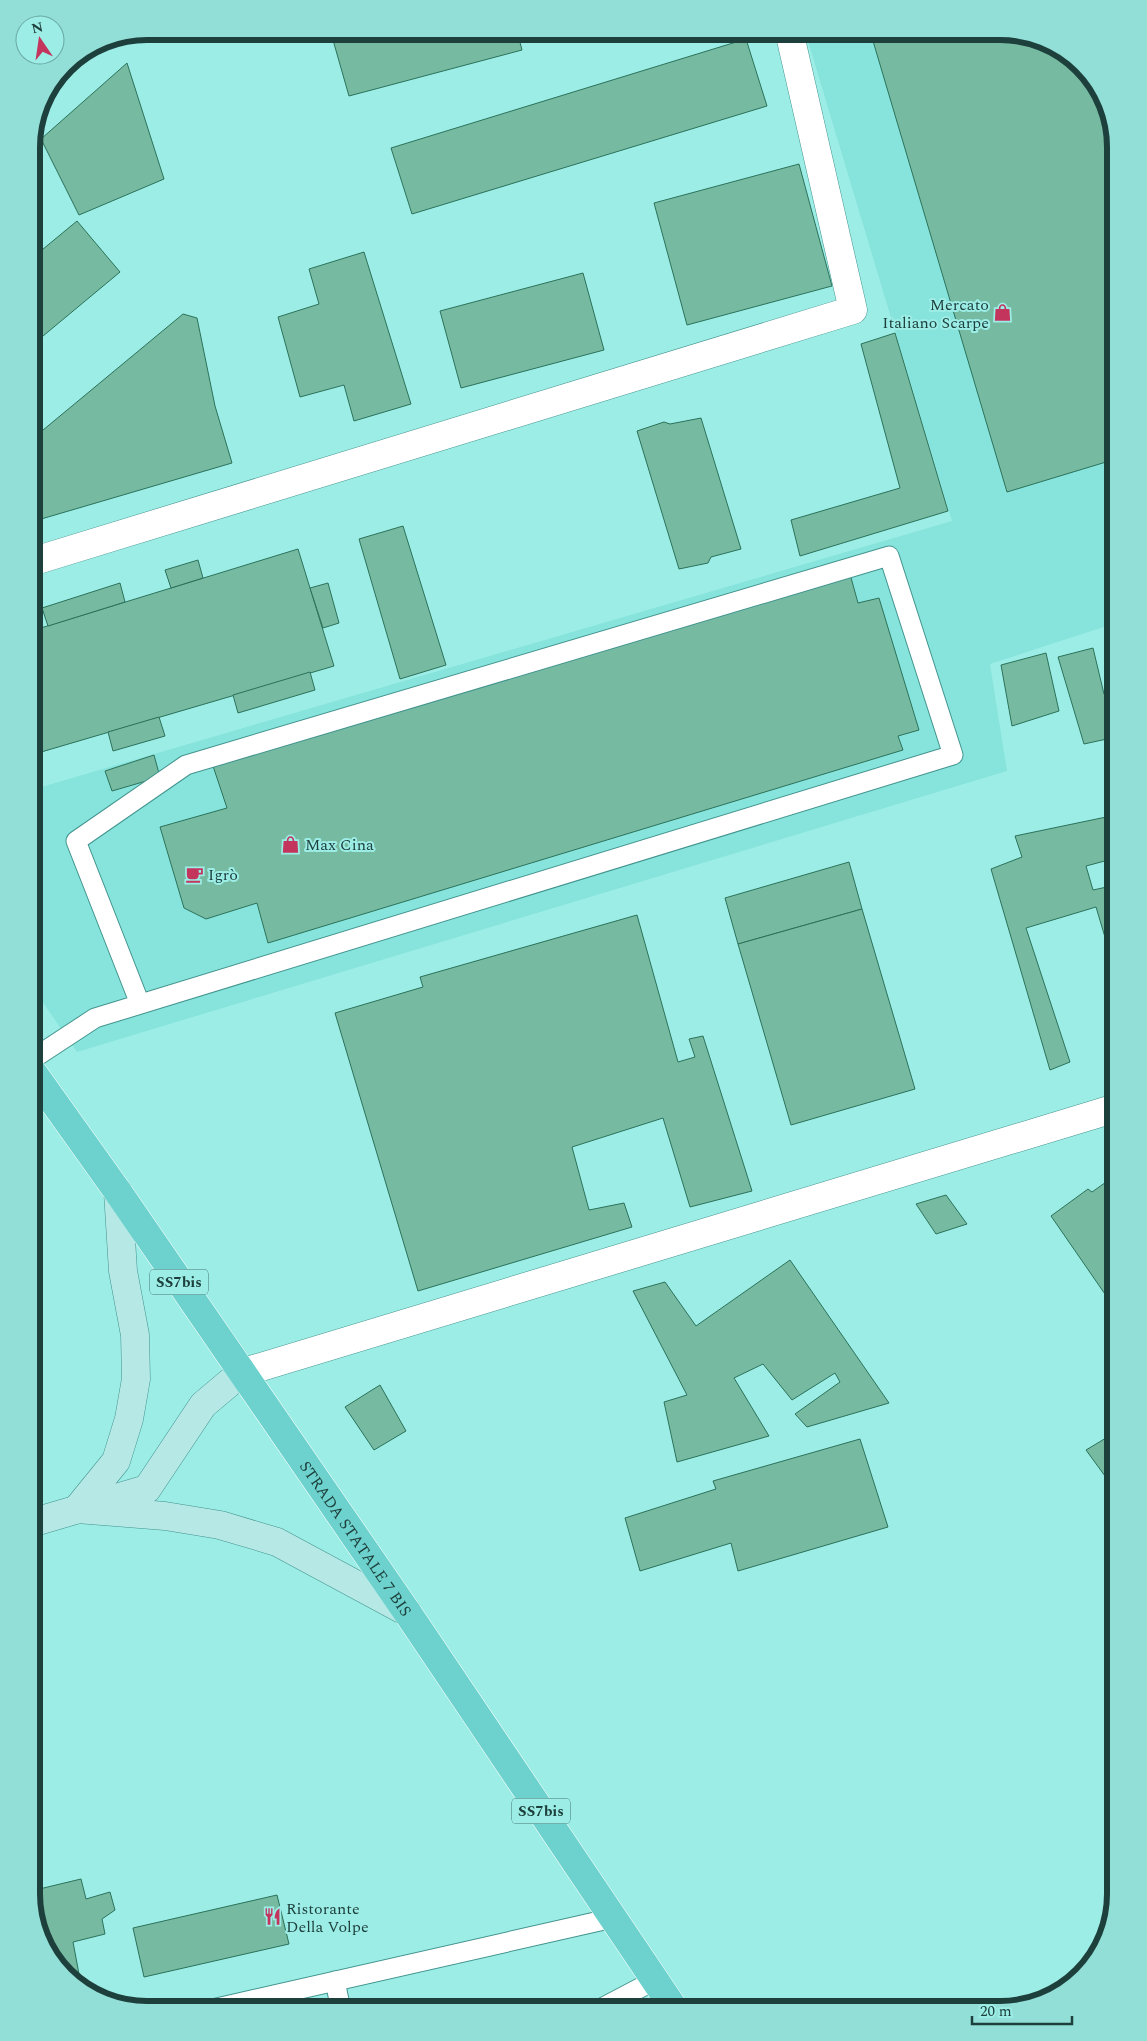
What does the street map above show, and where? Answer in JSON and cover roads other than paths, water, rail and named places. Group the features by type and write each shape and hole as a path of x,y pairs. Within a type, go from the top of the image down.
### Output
{"main road":[{"name":"STRADA STATALE 7 BIS","path":"40,1083 118,1192 407,1612 669,2001"}],"street":[{"path":"40,559 854,310 792,40"},
{"path":"40,1520 147,1489 203,1405 241,1373 1107,1111"},
{"path":"77,1509 116,1461 129,1419 136,1379 135,1335 123,1271 118,1192"},
{"path":"77,1509 165,1516 220,1525 277,1542 407,1612"}],"lane":[{"path":"40,1054 95,1018 952,756 889,556 186,765 76,841 140,1004"},
{"path":"247,2001 614,1918"},
{"path":"615,2001 655,1980"},
{"path":"335,1981 339,2001"}],"place":[{"name":"Mercato Italiano Scarpe","path":"1003,313"},
{"name":"Max Cina","path":"291,844"},
{"name":"Igrò","path":"194,874"},
{"name":"Ristorante Della Volpe","path":"272,1917"}]}
